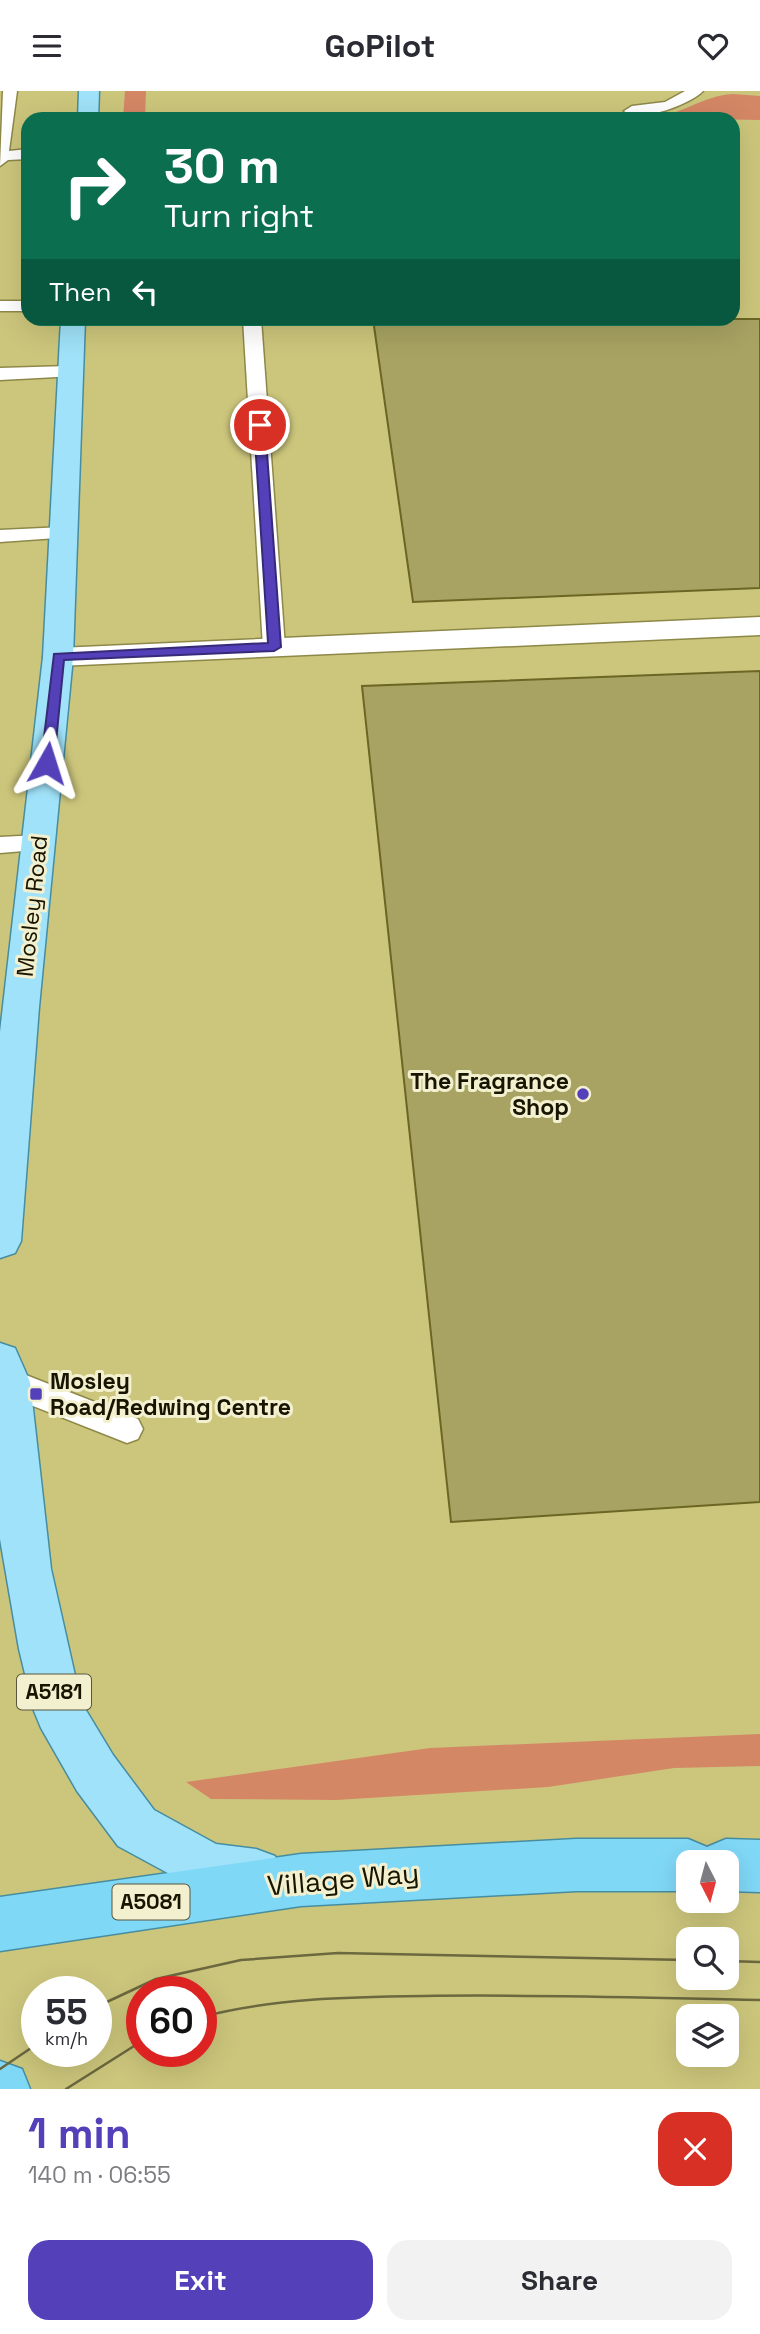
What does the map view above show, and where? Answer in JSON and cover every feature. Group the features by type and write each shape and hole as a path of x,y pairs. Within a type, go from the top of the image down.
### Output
{"highway":[{"name":"Village Way","path":"0,1924 301,1879 576,1865 676,1865"},
{"path":"739,1865 760,1866"}],"main road":[{"path":"88,112 89,91"},
{"name":"Mosley Road","path":"0,1241 20,1007 58,657 72,326"},
{"name":"A5181","path":"4,1372 27,1569 43,1650 59,1711 95,1773 136,1828 200,1865 210,1870 301,1879"}],"street":[{"path":"58,657 760,626"}],"lane":[{"path":"10,91 0,157 21,155"},
{"path":"632,111 669,106 696,91"},
{"path":"0,306 21,306"},
{"path":"252,326 274,647"},
{"path":"0,374 69,372"},
{"path":"0,536 64,533"},
{"path":"0,845 39,843"},
{"path":"4,1372 127,1429"}],"shaded area":[{"path":"0,91 760,91 760,2089 0,2089"},
{"path":"125,91 146,91 145,112 124,112"},
{"path":"760,96 760,120 740,120 740,112 675,112 710,98"},
{"path":"760,1734 760,1766 674,1768 548,1787 336,1800 211,1799 186,1782 430,1748"}],"building":[{"path":"740,319 760,319 760,588 413,602 374,326 740,326"},
{"name":"The Fragrance Shop","path":"760,671 760,1502 451,1522 362,686"}],"tram line":[{"path":"112,2000 156,1979 241,1960 338,1953 676,1960"},
{"path":"739,1961 760,1962"},
{"path":"217,2013 284,2002 368,1997 760,2000"},
{"path":"66,2089 126,2051"},
{"path":"0,2069 21,2055"}],"place":[{"name":"The Fragrance Shop","path":"583,1094"},
{"name":"Mosley Road/Redwing Centre","path":"36,1394"}],"route":[{"path":"47,763 58,657 274,647 260,425"}]}
